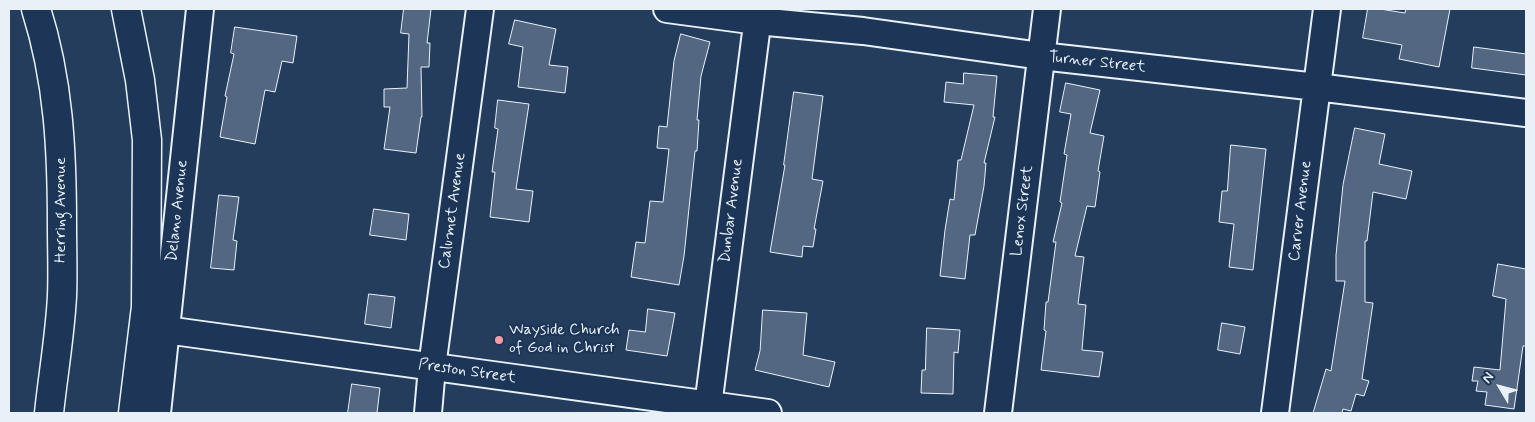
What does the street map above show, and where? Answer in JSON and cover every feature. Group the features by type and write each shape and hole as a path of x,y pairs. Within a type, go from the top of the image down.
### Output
{"main road":[{"name":"Herring Avenue","path":"36,9 43,30 52,72 58,112 62,178 62,297 49,413"},
{"path":"126,9 138,71 146,140 146,307 133,413"}],"street":[{"name":"Delano Avenue","path":"157,413 200,9"},
{"name":"Calumet Avenue","path":"428,413 432,367 480,9"},
{"name":"Turner Street","path":"667,9 758,15 1041,56 1318,87 1526,113"},
{"name":"Lenox Street","path":"998,413 1047,9"},
{"name":"Carver Avenue","path":"1275,413 1328,9"},
{"name":"Dunbar Avenue","path":"708,409 758,15"},
{"name":"Preston Street","path":"166,330 432,367 708,409 768,413"}],"building":[{"path":"404,9 431,9 427,43 430,43 429,67 421,67 422,117 416,153 384,149 390,107 384,107 384,89 407,88 409,34 401,33"},
{"path":"1368,9 1405,13 1406,9 1450,9 1439,67 1399,59 1402,45 1363,38"},
{"path":"515,20 556,29 549,65 568,67 565,93 518,87 523,47 509,44"},
{"path":"235,27 297,36 293,63 282,61 275,92 265,90 255,144 220,137 227,97 225,96 234,54 231,53"},
{"path":"681,34 710,42 701,76 697,120 699,120 697,151 695,151 684,256 679,285 631,277 636,242 645,243 650,201 663,202 669,149 657,148 659,126 667,127 674,61"},
{"path":"1474,47 1526,54 1526,75 1472,68"},
{"path":"964,73 997,76 993,117 995,117 984,163 986,163 984,186 975,235 970,235 965,279 940,276 950,199 954,200 958,160 961,160 974,105 944,102 946,82 963,84"},
{"path":"1066,83 1100,90 1090,133 1104,136 1098,171 1100,172 1095,207 1087,206 1075,256 1084,257 1078,304 1086,305 1082,350 1103,352 1099,377 1041,370 1046,331 1044,330 1046,302 1048,302 1056,242 1053,242 1062,203 1060,202 1067,155 1064,154 1071,114 1060,112"},
{"path":"794,92 823,96 812,179 823,181 814,229 816,229 813,247 803,246 802,257 770,252 785,165"},
{"path":"498,100 529,104 516,189 533,191 529,222 490,217 495,172 492,172 498,129 495,128"},
{"path":"1355,128 1385,134 1379,164 1412,171 1406,199 1373,192 1367,241 1365,241 1365,302 1373,303 1362,379 1369,381 1364,396 1356,394 1351,411 1343,409 1342,413 1313,413 1326,369 1331,371 1345,281 1336,281 1336,255 1343,185"},
{"path":"1231,145 1266,149 1253,270 1229,267 1234,224 1219,222 1222,191 1227,191"},
{"path":"219,195 239,197 233,240 237,241 234,270 211,268"},
{"path":"374,209 409,214 406,240 370,235"},
{"path":"1498,264 1526,269 1526,346 1523,346 1514,409 1485,405 1487,392 1476,391 1478,381 1472,381 1474,367 1500,370 1506,299 1493,296"},
{"path":"369,294 395,297 391,328 365,324"},
{"path":"648,309 675,313 667,356 626,350 629,330 645,332"},
{"path":"763,310 807,313 803,355 835,362 829,387 755,370 760,351"},
{"path":"1222,323 1245,327 1240,354 1218,350"},
{"path":"927,328 960,330 958,353 954,352 953,394 921,393 922,370 925,370"},
{"path":"352,384 380,388 377,413 348,413"}],"place":[{"name":"Wayside Church of God in Christ","path":"499,340"}]}
